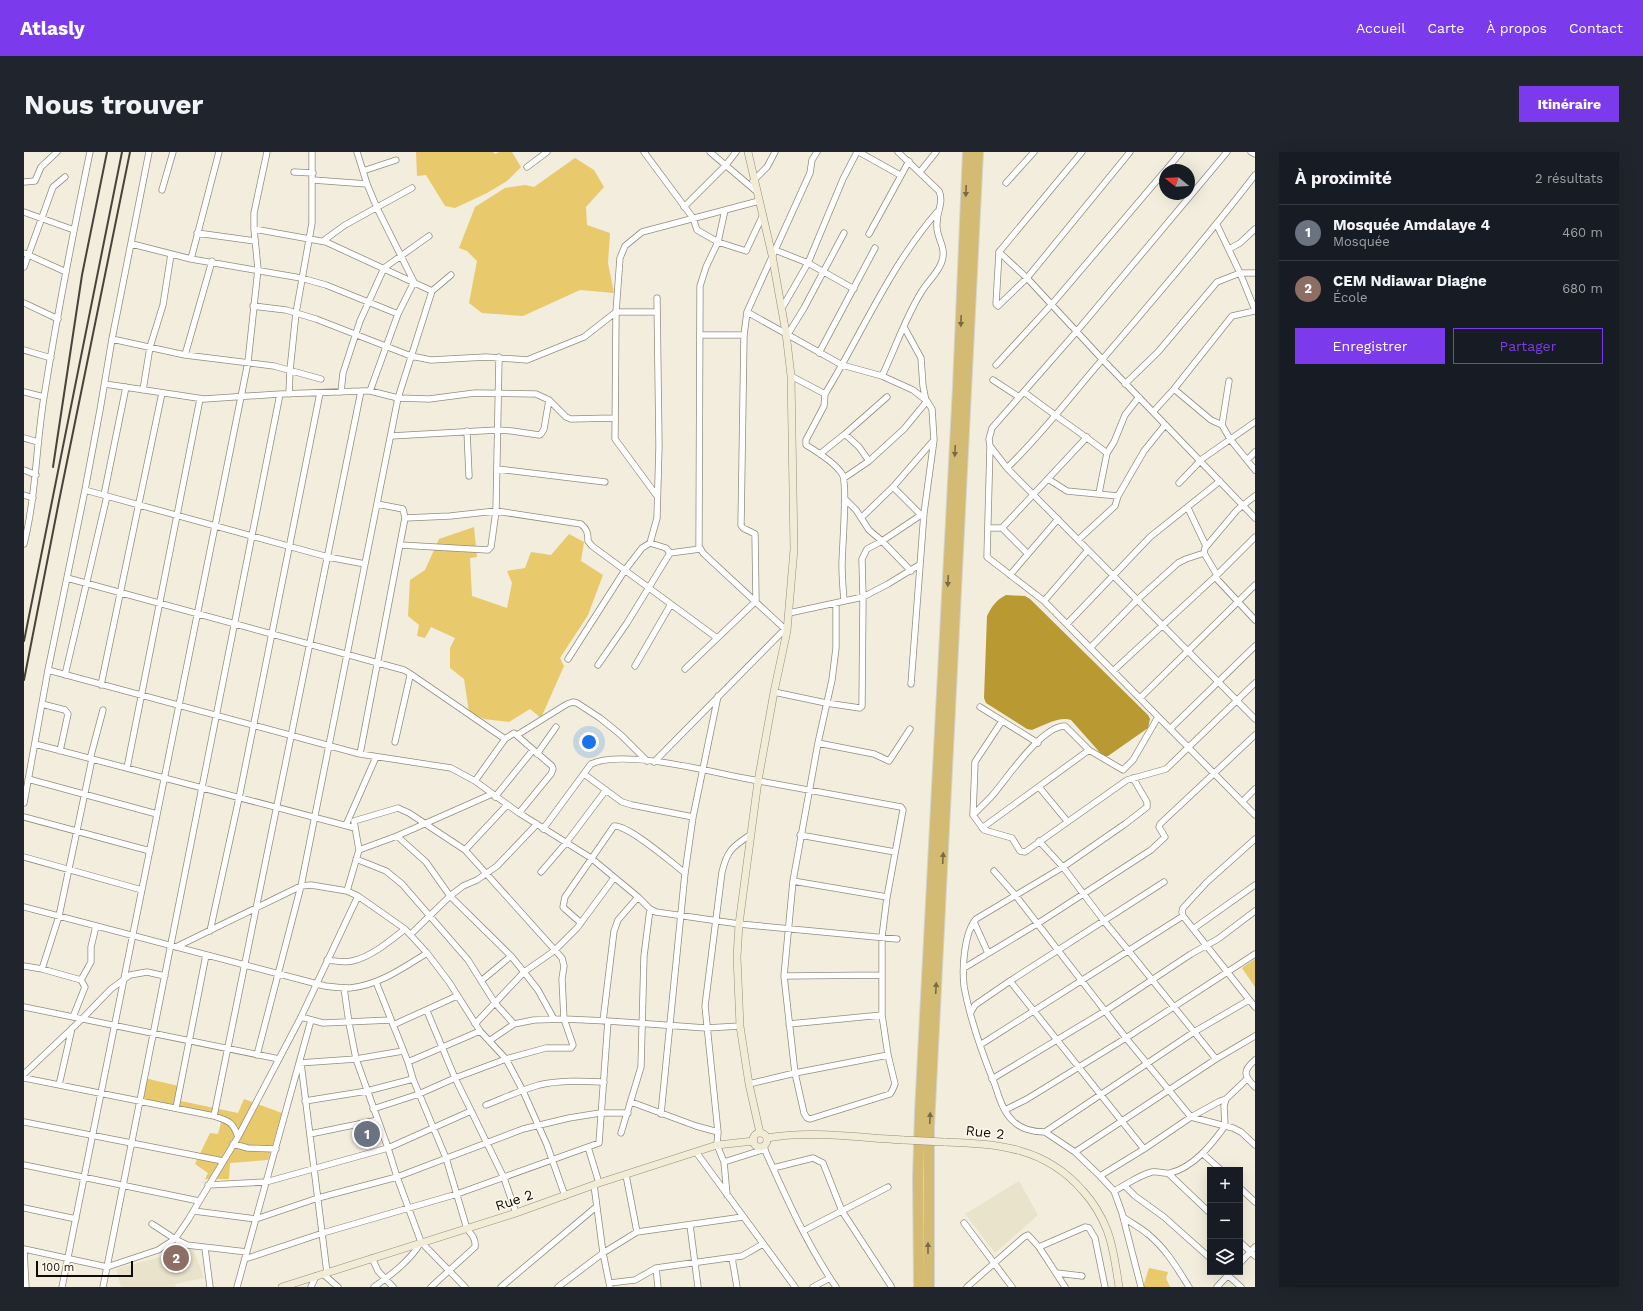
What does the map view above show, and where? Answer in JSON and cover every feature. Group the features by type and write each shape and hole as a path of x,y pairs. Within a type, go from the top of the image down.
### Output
{"highway":[{"path":"919,1287 918,1178 920,1112 958,387 968,152"},
{"path":"929,1287 929,1127 978,152"}],"street":[{"path":"24,182 35,181 42,168 56,152"},
{"path":"24,542 33,498 44,397 66,272 90,152"},
{"path":"24,803 48,670 85,490 112,339 149,152"},
{"path":"162,190 173,152"},
{"path":"191,259 219,152"},
{"path":"62,1287 248,362 258,269 254,229 256,200 267,152"},
{"path":"289,394 296,313 301,278 312,223 312,152"},
{"path":"357,152 367,184 377,208 414,282"},
{"path":"527,167 547,152"},
{"path":"644,152 692,218 697,230 718,242 746,251 763,214"},
{"path":"710,152 756,192"},
{"path":"684,207 725,166 736,152"},
{"path":"748,152 753,181 774,252 787,334 791,376 794,548 789,613 758,781 739,924 737,973 740,1026 748,1084 760,1133"},
{"path":"753,181 766,167 775,152"},
{"path":"685,669 756,601 755,534 743,528 741,525 744,335 747,312 810,173 812,160 817,152"},
{"path":"782,308 808,263 843,179 858,152 900,176"},
{"path":"844,601 842,566 845,499 844,478 841,472 820,454 806,445 806,442 824,406 825,394 889,279 918,234 938,212 941,205 942,198 939,191 898,152"},
{"path":"920,172 936,152"},
{"path":"1006,183 1034,152"},
{"path":"1082,152 999,252 997,306 1027,278 1130,152"},
{"path":"1170,164 1181,152"},
{"path":"1227,152 1077,331 992,428 989,439 987,557 1044,600 1255,815"},
{"path":"1251,152 1255,154"},
{"path":"363,171 396,160"},
{"path":"868,234 909,161"},
{"path":"294,172 313,173"},
{"path":"1007,468 1055,416 1217,225 1255,175"},
{"path":"24,267 26,255 42,220 53,188 65,177"},
{"path":"996,365 1052,304 1159,177"},
{"path":"313,180 367,184"},
{"path":"323,241 346,225 412,188"},
{"path":"657,496 615,439 616,312 620,258 625,246 642,232 759,201"},
{"path":"725,210 718,242 702,277 700,286 700,549 786,630"},
{"path":"24,212 42,220 74,230"},
{"path":"882,376 922,291 942,262 943,245 937,234 938,212"},
{"path":"1153,412 1174,389 1232,316 1255,311 1229,248 1217,225"},
{"path":"254,229 323,241 432,291"},
{"path":"1229,248 1240,242 1255,229"},
{"path":"197,233 255,241"},
{"path":"787,334 824,273 844,233"},
{"path":"341,392 343,373 355,334 367,303 384,268 429,236"},
{"path":"132,244 191,259 212,261 301,278 332,288 398,314"},
{"path":"819,352 875,248"},
{"path":"774,252 808,263 854,289"},
{"path":"999,252 1027,278 1102,359 1255,518"},
{"path":"143,390 150,347 163,305 171,254"},
{"path":"26,255 66,272"},
{"path":"185,355 212,261"},
{"path":"1126,384 1158,352 1217,282 1240,273 1255,273"},
{"path":"258,1054 277,974 301,886 398,398 432,291 451,275"},
{"path":"370,391 398,314 414,282"},
{"path":"568,659 625,570 642,548 650,543 657,518 659,446 657,298"},
{"path":"24,303 58,319"},
{"path":"254,306 316,318 386,347 411,356 431,360 499,357 527,360 584,338 616,312 657,312"},
{"path":"747,312 842,365 882,376 913,390 926,401 932,409 934,440 922,514 911,684"},
{"path":"844,478 869,461 904,429 926,401 923,386 921,358 904,327"},
{"path":"701,336 744,335"},
{"path":"112,339 185,355 274,366 321,379"},
{"path":"24,350 51,358"},
{"path":"400,545 488,550 491,547 496,511 498,469 497,430 499,357"},
{"path":"791,376 825,394"},
{"path":"993,380 1019,397"},
{"path":"1222,425 1229,381"},
{"path":"104,384 200,399 361,391 370,391 398,398 429,399 465,394 536,394 550,400 566,417 571,419 614,418"},
{"path":"65,675 87,583 126,387"},
{"path":"1174,389 1211,420 1222,425 1230,439 1255,470"},
{"path":"214,1116 361,391"},
{"path":"24,392 44,397"},
{"path":"1024,392 1107,453"},
{"path":"101,685 162,393"},
{"path":"210,931 254,726 320,393"},
{"path":"103,1287 165,976 174,946 202,788 280,394"},
{"path":"820,454 887,397"},
{"path":"1099,493 1107,453 1114,442 1125,415 1139,397"},
{"path":"127,768 200,399"},
{"path":"391,436 497,430 541,434 544,429 550,400"},
{"path":"1179,483 1201,461 1202,458 1255,422"},
{"path":"1078,540 1111,510 1144,451 1165,425"},
{"path":"467,431 469,476"},
{"path":"845,434 859,447 869,461"},
{"path":"24,438 38,442"},
{"path":"1002,528 1087,438"},
{"path":"861,518 893,487 934,440"},
{"path":"990,446 1007,468 1033,495 1255,719"},
{"path":"1247,460 1255,452"},
{"path":"498,469 605,482"},
{"path":"24,470 36,475"},
{"path":"1048,480 1067,491 1118,496"},
{"path":"1067,624 1150,537 1220,481"},
{"path":"893,487 922,514"},
{"path":"85,490 328,557 365,564"},
{"path":"24,495 33,498"},
{"path":"1255,496 1237,510 1206,546 1204,552 1216,576 1255,620"},
{"path":"845,499 856,510 869,530 882,541 911,571"},
{"path":"360,754 405,518 404,509 377,504"},
{"path":"1188,508 1206,546"},
{"path":"405,518 450,516 496,511 581,524 586,528 588,541 592,546 717,638"},
{"path":"774,692 858,709 862,706 862,559 867,549 882,541 922,514"},
{"path":"1010,575 1058,519"},
{"path":"988,528 1002,528 1028,554"},
{"path":"1113,671 1216,576 1255,537"},
{"path":"650,543 666,548 670,553"},
{"path":"670,553 700,549"},
{"path":"1044,600 1088,550"},
{"path":"1090,648 1137,600 1178,563 1186,558 1204,552"},
{"path":"598,665 627,623 670,553"},
{"path":"789,613 863,597 911,571 919,565"},
{"path":"67,578 378,662 409,672 505,739"},
{"path":"1140,698 1187,650 1255,585"},
{"path":"543,829 591,764 602,760 615,759 647,761 702,770 758,781 809,790 901,807 903,810 887,897 882,937 882,1015 894,1084 890,1094 810,1119 807,1118 804,1112 795,1073 789,1024 784,976 793,881 800,835 809,790 826,703 832,680 836,648 836,603"},
{"path":"635,666 671,604"},
{"path":"654,762 718,696 786,630"},
{"path":"1170,729 1255,646"},
{"path":"48,670 360,754 451,768 475,781 493,796 591,858 638,897 650,909 681,916 739,924 897,938"},
{"path":"395,742 409,681 409,672"},
{"path":"1002,721 975,762 973,815 984,830 1012,838 1021,852 1026,851 1127,780 1166,769 1255,683"},
{"path":"661,1114 671,1026 685,873 693,817 718,696"},
{"path":"517,735 572,702 577,703 600,718 621,735 647,761"},
{"path":"42,704 65,710 68,714 60,751"},
{"path":"980,707 1038,743"},
{"path":"42,968 59,916 91,759 103,710"},
{"path":"1123,770 1132,760 1158,717"},
{"path":"973,815 1023,757 1055,728 1065,726 1089,750 1123,770 1127,780"},
{"path":"358,850 397,836 493,796 535,752 556,727"},
{"path":"818,743 874,754 888,761 910,729"},
{"path":"475,781 505,739 511,734 514,733 517,735 552,766 552,772 519,813"},
{"path":"964,968 1037,924 1157,846 1165,836 1159,827 1160,824 1255,735"},
{"path":"35,744 355,828"},
{"path":"982,828 1089,750"},
{"path":"346,825 376,756"},
{"path":"584,774 622,802 693,817"},
{"path":"1133,778 1147,802 1147,807 1063,868 976,919 970,930 964,968 964,986 980,1045 1005,1110 1011,1120 1018,1126 1039,1132 1045,1132 1075,1152 1114,1191 1123,1217 1141,1287"},
{"path":"28,779 157,814"},
{"path":"1039,787 1067,821"},
{"path":"1242,802 1255,789"},
{"path":"541,872 566,843 606,790"},
{"path":"465,850 507,805"},
{"path":"347,891 358,850 354,821 395,808 403,810 465,850 554,951 562,958 564,966 562,979 564,1019 573,1045 571,1048 546,1048 506,1059 455,1078 419,1094 373,1109"},
{"path":"24,817 150,851"},
{"path":"411,934 450,896 463,886 486,874 497,866 537,824"},
{"path":"581,923 564,909 563,902 568,891 614,826 637,836 685,873"},
{"path":"727,1196 724,1162 717,1145 718,1132 706,1028 705,1006 722,872 725,860 734,845 750,835"},
{"path":"800,835 895,852"},
{"path":"397,836 426,862 450,896 511,956 538,990 554,1020"},
{"path":"1255,839 1207,882 1183,908 1182,912 1183,916 1206,946 1255,1007"},
{"path":"1039,841 1063,868 1216,1059"},
{"path":"24,857 142,890"},
{"path":"356,860 375,866 392,875 402,884 429,917 468,960 495,1003 514,1024"},
{"path":"994,871 1016,896 1126,1038 1191,1117 1241,1132 1255,1145"},
{"path":"474,1024 524,972 554,951 581,923 614,878"},
{"path":"793,881 887,897"},
{"path":"971,1012 975,1005 1010,981 1164,882"},
{"path":"174,946 210,931 301,886 311,885 347,891 358,896 411,934 449,982 480,1032 506,1059 523,1091 553,1159 565,1196"},
{"path":"1193,928 1255,885"},
{"path":"26,1287 24,1252 107,1267 158,1250 175,1239 194,1211 208,1184 238,1138 300,1017 358,896"},
{"path":"245,1259 457,1194 599,1142 600,1113 604,1082 605,1021 614,931 618,920 638,897"},
{"path":"24,907 316,984 344,988 356,987 376,982 395,973 427,953"},
{"path":"621,1133 641,1067 644,956 650,909"},
{"path":"992,1079 1105,1011 1151,979 1233,929 1255,911"},
{"path":"980,1045 1183,916"},
{"path":"974,922 988,953"},
{"path":"81,980 91,962 92,946 96,926"},
{"path":"327,960 346,962 360,958 392,939 405,929"},
{"name":"Rue 2","path":"1005,1110 1027,1099 1078,1066 1126,1038 1255,954"},
{"path":"176,1108 206,955"},
{"path":"481,980 511,956"},
{"path":"24,966 42,968 81,980 85,987 73,1017"},
{"path":"24,1074 111,989 124,979 130,975 141,972 165,976"},
{"path":"784,976 881,974"},
{"path":"1010,981 1144,1149"},
{"path":"376,982 408,1062 413,1079 446,1158 467,1229 474,1238 475,1247 431,1287"},
{"path":"344,988 356,1058 421,1242 466,1287"},
{"path":"300,1017 323,1023 392,1023 427,1011 458,996"},
{"path":"1045,1132 1194,1032 1249,1000"},
{"path":"24,1007 279,1059"},
{"path":"427,1011 455,1078 504,1178 516,1213"},
{"path":"789,1024 882,1015"},
{"path":"490,1041 514,1024 534,1020 564,1019 706,1028 740,1026"},
{"path":"237,1287 311,1020"},
{"path":"59,1085 72,1028"},
{"path":"408,1062 480,1032"},
{"path":"1075,1152 1216,1059 1255,1036"},
{"path":"300,1063 356,1058 403,1051"},
{"path":"748,1084 795,1073 888,1056"},
{"path":"1255,1060 1246,1070 1247,1079 1255,1086"},
{"path":"300,1063 323,1234 322,1274 311,1287"},
{"path":"24,1078 214,1116 230,1122 235,1129 238,1138"},
{"path":"305,1101 367,1091 413,1079"},
{"path":"1100,1176 1144,1149 1191,1117 1226,1099 1247,1079"},
{"path":"486,1105 523,1091 548,1084 583,1081 604,1082"},
{"path":"1114,1191 1142,1176 1153,1172 1169,1174 1204,1154 1225,1126 1224,1106 1226,1099"},
{"path":"631,1102 661,1114 718,1132"},
{"path":"208,1184 266,1182 314,1169 388,1148 471,1111"},
{"path":"194,1211 256,1219 318,1198 397,1177 508,1134 538,1125 600,1113 628,1112"},
{"path":"310,1134 378,1120"},
{"path":"24,1122 223,1161"},
{"path":"760,1133 765,1135 767,1138 764,1148 803,1231 836,1287"},
{"path":"760,1133 756,1135 754,1140 757,1146 764,1148"},
{"name":"Rue 2","path":"767,1138 777,1136 814,1135 987,1144 1021,1150 1040,1158 1067,1174 1100,1213 1108,1232 1119,1287"},
{"name":"Rue 2","path":"282,1287 421,1242 467,1229 596,1184 717,1145 754,1140"},
{"path":"233,1144 248,1148 276,1149"},
{"path":"588,1147 596,1184 596,1207 602,1253 610,1285 635,1280 656,1268 732,1258 747,1254 763,1244"},
{"path":"724,1162 764,1148"},
{"path":"696,1152 742,1217 795,1287"},
{"path":"1204,1154 1218,1167"},
{"path":"773,1168 813,1158 820,1161 826,1169 842,1210 891,1286"},
{"path":"24,1165 199,1202"},
{"path":"1169,1174 1207,1210"},
{"path":"626,1175 637,1232"},
{"path":"1125,1186 1135,1196 1164,1216 1207,1255"},
{"path":"803,1231 888,1187"},
{"path":"1243,1191 1255,1202"},
{"path":"501,1287 596,1207"},
{"path":"24,1208 76,1219"},
{"path":"558,1287 602,1253 637,1232 742,1217"},
{"path":"1123,1217 1148,1234 1159,1245 1174,1263 1189,1287"},
{"path":"964,1223 1012,1287"},
{"path":"152,1224 187,1245 247,1252"},
{"path":"690,1225 698,1287"},
{"path":"1039,1247 1085,1227 1089,1228 1095,1238 1104,1287"},
{"path":"967,1287 1026,1236 1029,1236 1039,1247 1065,1287"},
{"path":"374,1287 417,1250 421,1242"},
{"path":"1243,1245 1253,1254"},
{"path":"1243,1261 1253,1254 1255,1247"},
{"path":"205,1248 210,1287"},
{"path":"372,1258 378,1271 393,1287"},
{"path":"732,1258 737,1287"},
{"path":"656,1268 658,1287"},
{"path":"1057,1273 1082,1276"},
{"path":"322,1274 338,1287"},
{"path":"1217,1287 1226,1275"},
{"path":"1230,1275 1241,1287"},
{"path":"813,1287 830,1278"},
{"path":"736,1280 742,1287"}],"shaded area":[{"path":"416,152 493,152 495,154 499,152 512,152 521,167 507,181 487,193 455,208 445,206 426,175 417,176"},
{"path":"575,158 594,170 604,187 586,207 587,225 610,233 608,263 614,293 580,290 523,316 482,313 469,303 477,261 467,251 459,248 475,207 505,188 525,185 534,187"},
{"path":"474,527 477,557 470,558 472,596 507,608 512,583 507,571 525,568 531,552 551,555 569,534 584,542 581,561 603,575 588,615 560,658 564,666 541,718 530,709 509,722 484,719 469,712 464,679 450,668 450,648 455,638 431,627 425,638 417,636 419,625 408,616 410,580 425,570 439,539"},
{"path":"1006,595 1025,596 1030,599 1148,715 1150,719 1148,728 1108,756 1103,756 1071,720 1056,720 1032,730 1027,729 986,703 984,698 987,616 995,604"},
{"path":"1255,959 1255,987 1242,968"},
{"path":"144,1078 183,1087 181,1101 238,1113 244,1099 282,1113 268,1160 230,1163 229,1179 205,1179 208,1173 195,1164 210,1133 218,1134 222,1119 139,1102"},
{"path":"1019,1181 1038,1215 995,1253 965,1214"},
{"path":"193,1248 204,1278 175,1284 176,1287 121,1287 116,1269"},
{"path":"1149,1268 1168,1272 1166,1278 1170,1287 1143,1287"}],"railway":[{"path":"53,467 82,275 107,152"},
{"path":"24,641 122,152"},
{"path":"24,680 130,152"}],"place":[{"name":"Mosquée Amdalaye 4","path":"367,1134"},
{"name":"CEM Ndiawar Diagne","path":"176,1258"}]}
